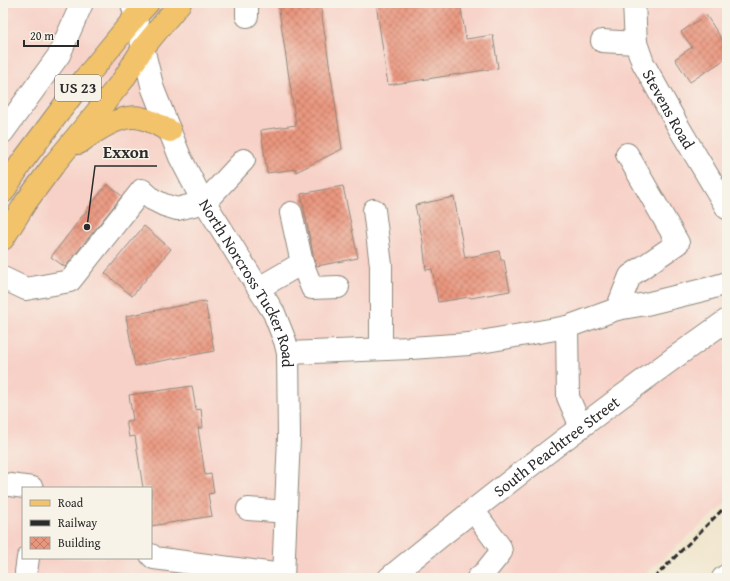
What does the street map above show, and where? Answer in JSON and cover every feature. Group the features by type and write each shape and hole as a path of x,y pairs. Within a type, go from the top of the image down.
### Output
{"main road":[{"name":"US 23","path":"3,239 26,202 55,163 123,80 143,48 181,4"},
{"name":"US 23","path":"5,183 138,7"},
{"path":"55,163 92,133 122,118 141,118 170,131"}],"street":[{"path":"3,132 59,55 82,3"},
{"name":"Stevens Road","path":"634,3 636,43 643,63 678,126 727,208"},
{"name":"North Norcross Tucker Road","path":"138,7 143,48 153,89 180,157 205,202 274,313 285,341 288,353 289,437 283,576"},
{"path":"602,41 636,43"},
{"path":"617,309 630,276 678,243 628,154"},
{"path":"3,278 26,289 70,281 142,190 152,199 164,205 178,208 205,202 244,160"},
{"path":"374,210 381,264 381,349"},
{"path":"291,213 302,263 312,288 338,287"},
{"path":"258,288 302,263"},
{"path":"288,353 469,344 567,328 617,309 692,293 727,282"},
{"name":"South Peachtree Street","path":"389,578 472,510 581,427 727,320"},
{"path":"567,328 568,397 581,427"},
{"path":"3,484 25,487"},
{"path":"248,509 286,512"},
{"path":"472,510 500,547 501,552 485,572 478,578"},
{"path":"152,556 154,558 283,576"},
{"path":"724,578 727,575"}],"shaded area":[{"path":"3,3 727,3 727,502 641,578 3,578"}],"building":[{"path":"278,3 320,3 342,149 296,172 296,169 267,173 261,130 296,125"},
{"path":"376,3 460,3 466,39 493,35 498,68 388,85"},
{"path":"706,15 727,47 727,58 690,82 675,59 692,47 681,32"},
{"path":"107,184 122,196 65,267 51,257"},
{"path":"343,186 358,258 317,266 314,259 301,194"},
{"path":"454,197 465,258 499,251 501,260 504,260 510,291 438,302 432,269 426,270 423,242 415,205"},
{"path":"144,226 171,249 132,296 105,273"},
{"path":"205,301 214,351 135,366 126,316"},
{"path":"192,386 196,410 201,409 203,428 198,428 205,475 211,474 214,493 208,494 212,516 152,526 152,487 143,487 135,436 129,437 126,421 133,420 129,395"}],"railway":[{"path":"654,578 727,505"}],"place":[{"name":"Exxon","path":"87,227"}]}
